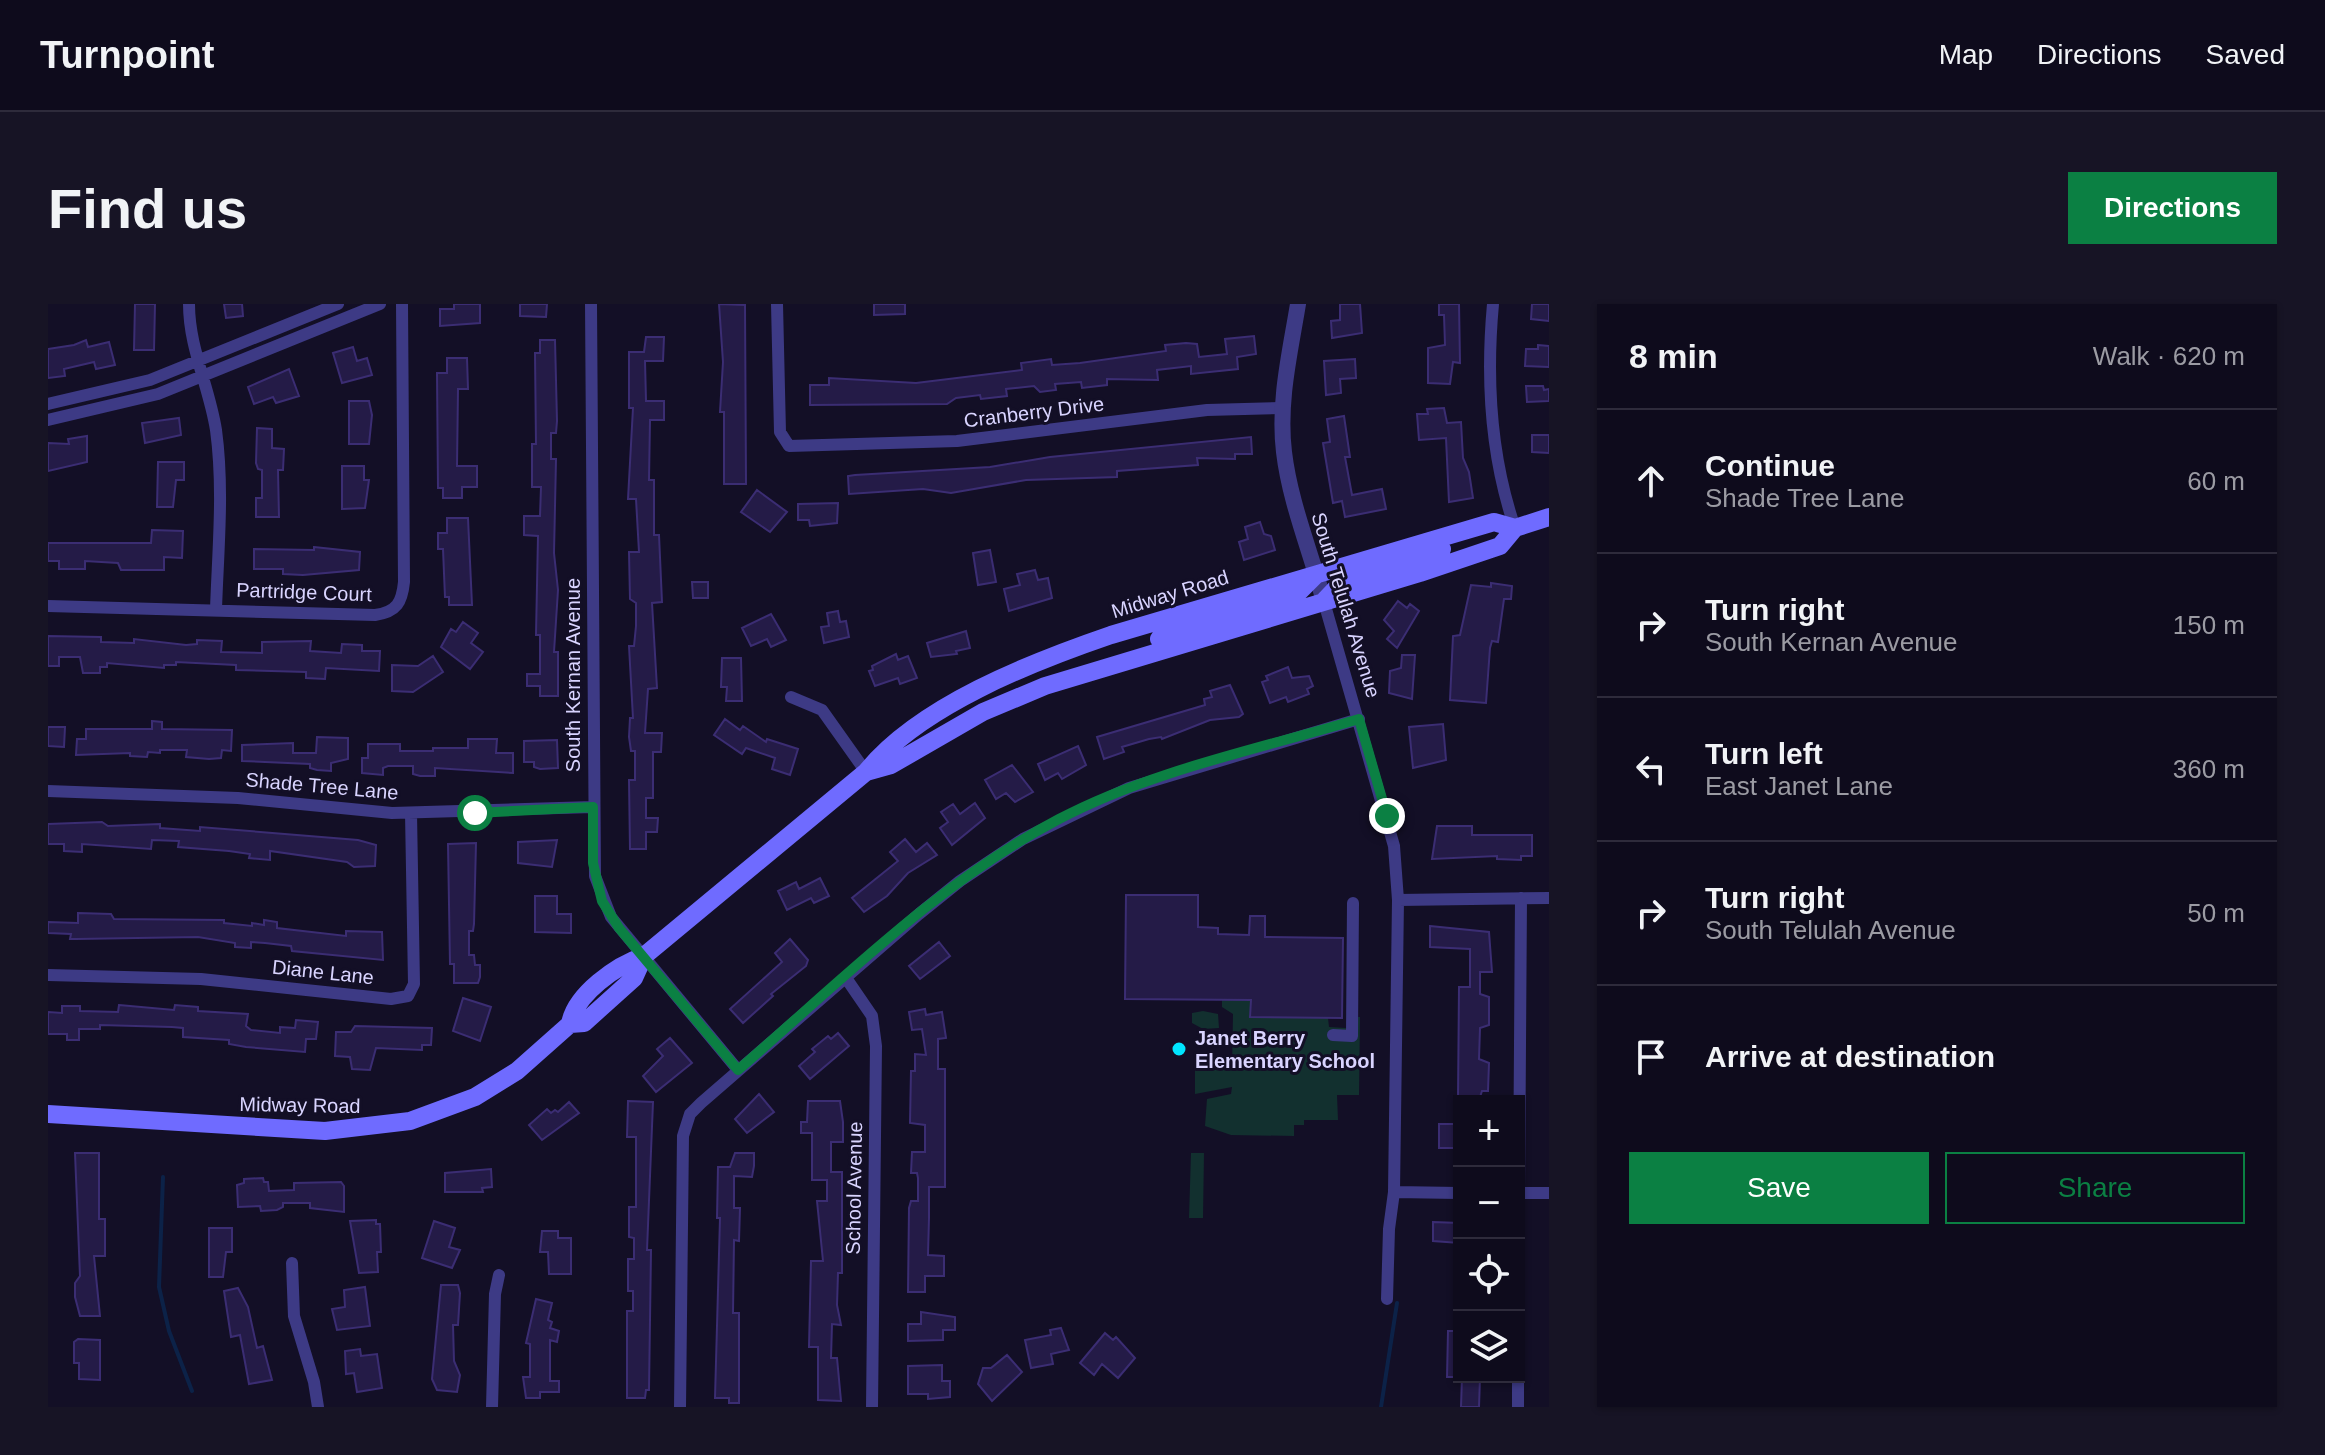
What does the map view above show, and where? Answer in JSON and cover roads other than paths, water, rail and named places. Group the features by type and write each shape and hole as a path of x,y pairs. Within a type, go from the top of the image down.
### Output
{"main road":[{"name":"Midway Road","path":"866,772 891,765 959,724 1038,688 1500,546 1515,528 1549,517"},
{"name":"Midway Road","path":"48,1114 325,1131 392,1125 427,1116 475,1097 517,1071 570,1024 584,1023 634,978 644,956 866,772 884,750 918,727 1029,667 1111,635 1494,522 1515,528"},
{"path":"1324,602 1344,580 1453,545 1473,528"},
{"path":"1126,660 1157,640 1206,621 1297,594 1317,574"},
{"path":"1029,667 1038,688"}],"street":[{"path":"189,304 192,344 203,377 218,448 216,609"},
{"path":"48,404 116,390 338,304"},
{"path":"48,420 134,401 203,377 380,304"},
{"name":"Partridge Court","path":"48,606 375,615 386,614 400,603 404,582 402,304"},
{"name":"South Kernan Avenue","path":"591,304 593,863 598,890 611,917 738,1070"},
{"name":"Cranberry Drive","path":"777,304 780,432 789,446 957,441 1207,410 1283,408"},
{"name":"South Telulah Avenue","path":"1298,304 1283,408 1288,477 1394,846 1398,900 1394,1192 1389,1229 1387,1299"},
{"path":"1493,304 1490,342 1494,441 1499,483 1515,528"},
{"path":"791,697 822,710 866,772"},
{"path":"680,1407 683,1136 690,1114 960,881 1061,818 1129,788 1359,719"},
{"name":"Shade Tree Lane","path":"48,791 238,798 411,813 593,807"},
{"name":"Diane Lane","path":"48,975 201,979 391,999 408,996 414,984 411,813"},
{"path":"1519,1167 1521,898"},
{"path":"1398,900 1549,898"},
{"path":"1333,1035 1352,1036 1353,903"},
{"name":"School Avenue","path":"846,978 867,1004 875,1035 872,1407"},
{"path":"1394,1192 1453,1193"},
{"path":"1525,1193 1549,1193"},
{"path":"292,1263 294,1316 314,1382 318,1407"},
{"path":"492,1407 495,1294 499,1275"},
{"path":"1518,1383 1518,1407"}],"waterway":[{"path":"163,1177 159,1287 169,1331 192,1391"},
{"path":"1381,1407 1397,1303"}],"place":[{"name":"Janet Berry Elementary School","path":"1179,1049"}]}
